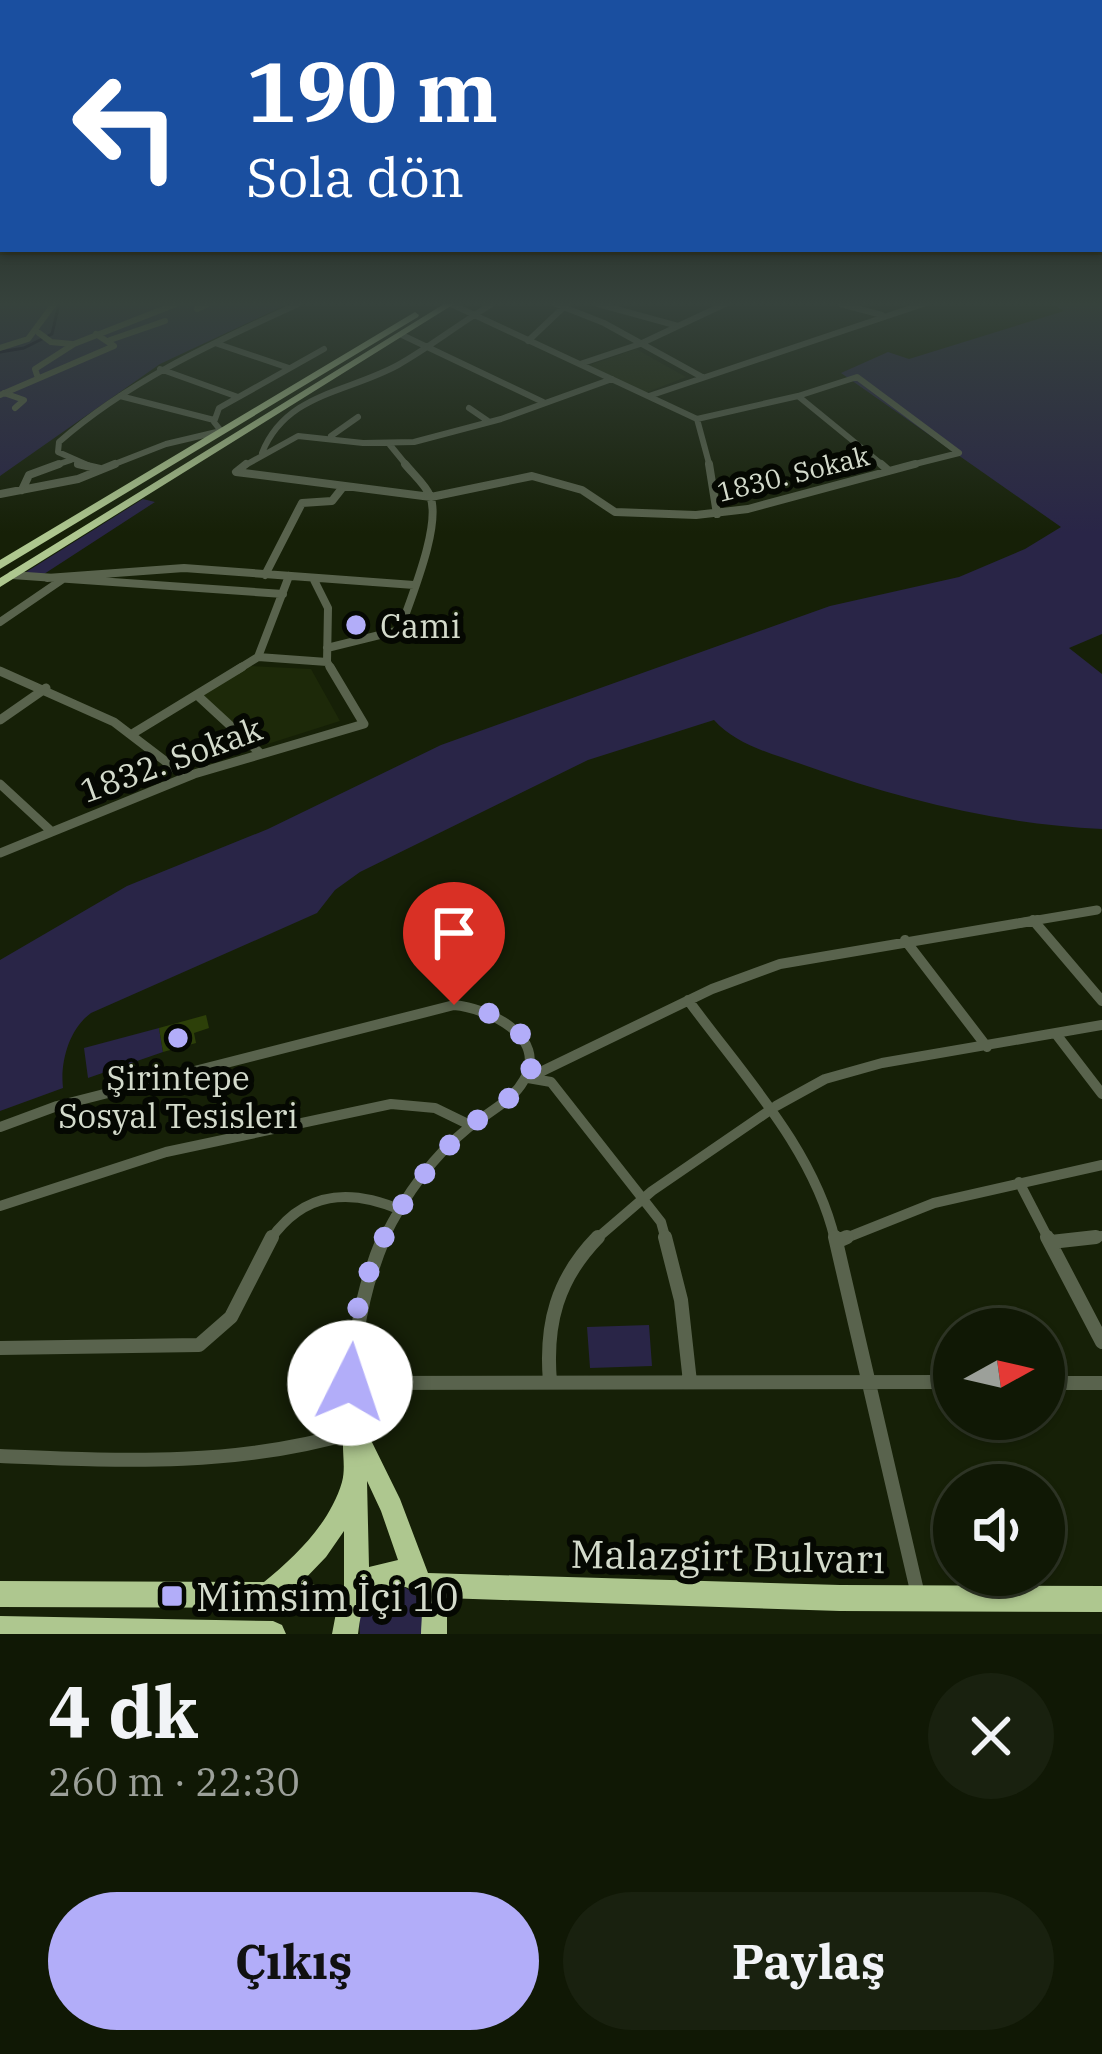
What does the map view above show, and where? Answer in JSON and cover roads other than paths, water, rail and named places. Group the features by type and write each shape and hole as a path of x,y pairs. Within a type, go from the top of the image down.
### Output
{"highway":[{"path":"0,565 299,380"},
{"path":"0,583 328,380"},
{"path":"345,1634 354,1597 355,1432"},
{"path":"355,1432 435,1605 434,1634"},
{"path":"266,1597 322,1545 341,1513 355,1473"},
{"name":"Malazgirt Bulvarı","path":"354,1597 386,1572 421,1581 919,1598 1102,1599"},
{"path":"0,1594 354,1597"},
{"path":"0,1629 273,1634"}],"street":[{"path":"2,394 33,380"},
{"path":"106,469 58,452 60,440 144,380"},
{"path":"191,380 238,397"},
{"path":"218,426 219,408 268,380"},
{"path":"262,453 290,413 326,392 359,380"},
{"path":"496,380 544,403"},
{"path":"262,453 304,432 391,445 488,421 608,380"},
{"path":"615,380 697,419 797,396 889,471"},
{"path":"649,396 693,380"},
{"name":"1830. Sokak","path":"797,396 846,380"},
{"name":"1830. Sokak","path":"262,453 237,474 430,497 528,476 582,490 615,512 717,514 958,453 860,380"},
{"path":"2,394 24,400 15,408"},
{"path":"120,397 218,426"},
{"path":"469,408 488,421"},
{"path":"331,436 358,417"},
{"path":"697,419 705,438 717,514"},
{"path":"0,494 106,469 218,426"},
{"path":"327,648 400,630 428,536 430,497 391,445"},
{"path":"22,490 30,474 71,460"},
{"path":"21,467 30,474"},
{"path":"265,575 302,503 332,501 343,487"},
{"path":"47,578 119,568 414,585"},
{"path":"12,575 284,594"},
{"path":"132,734 258,657 289,577"},
{"path":"258,657 327,662 328,608 313,578"},
{"path":"0,622 64,580"},
{"name":"1832. Sokak","path":"0,853 185,778 364,724 327,662"},
{"path":"0,671 46,688 132,734 185,778"},
{"path":"0,720 46,688"},
{"path":"197,695 260,753"},
{"path":"0,784 52,832"},
{"path":"0,1456 221,1462 304,1450 355,1432 351,1346 360,1299 400,1210 429,1169 470,1126 528,1078 688,1000 781,964 1096,910"},
{"path":"1033,920 1102,1000"},
{"path":"905,940 987,1047"},
{"path":"688,1000 813,1176 838,1241 919,1598"},
{"path":"0,1127 57,1106 454,1005 486,1010 512,1026 529,1055 528,1078"},
{"path":"550,1382 545,1338 560,1288 592,1242 643,1196 770,1111 847,1072 1102,1025"},
{"path":"1056,1034 1102,1094"},
{"path":"528,1078 551,1082 661,1222 672,1259 691,1382"},
{"path":"0,1206 166,1152 391,1104 436,1108 470,1126"},
{"path":"838,1241 900,1214 1018,1182 1102,1166"},
{"path":"1018,1182 1102,1342"},
{"path":"0,1348 199,1345 225,1328 266,1240 298,1209 328,1196 351,1193 400,1210"},
{"path":"1051,1242 1102,1236"},
{"path":"350,1383 933,1382"},
{"path":"1065,1383 1102,1384"}],"place":[{"name":"Cami","path":"356,625"},
{"name":"Şirintepe Sosyal Tesisleri","path":"178,1038"},
{"name":"Mimsim İçi 10","path":"172,1596"}]}
